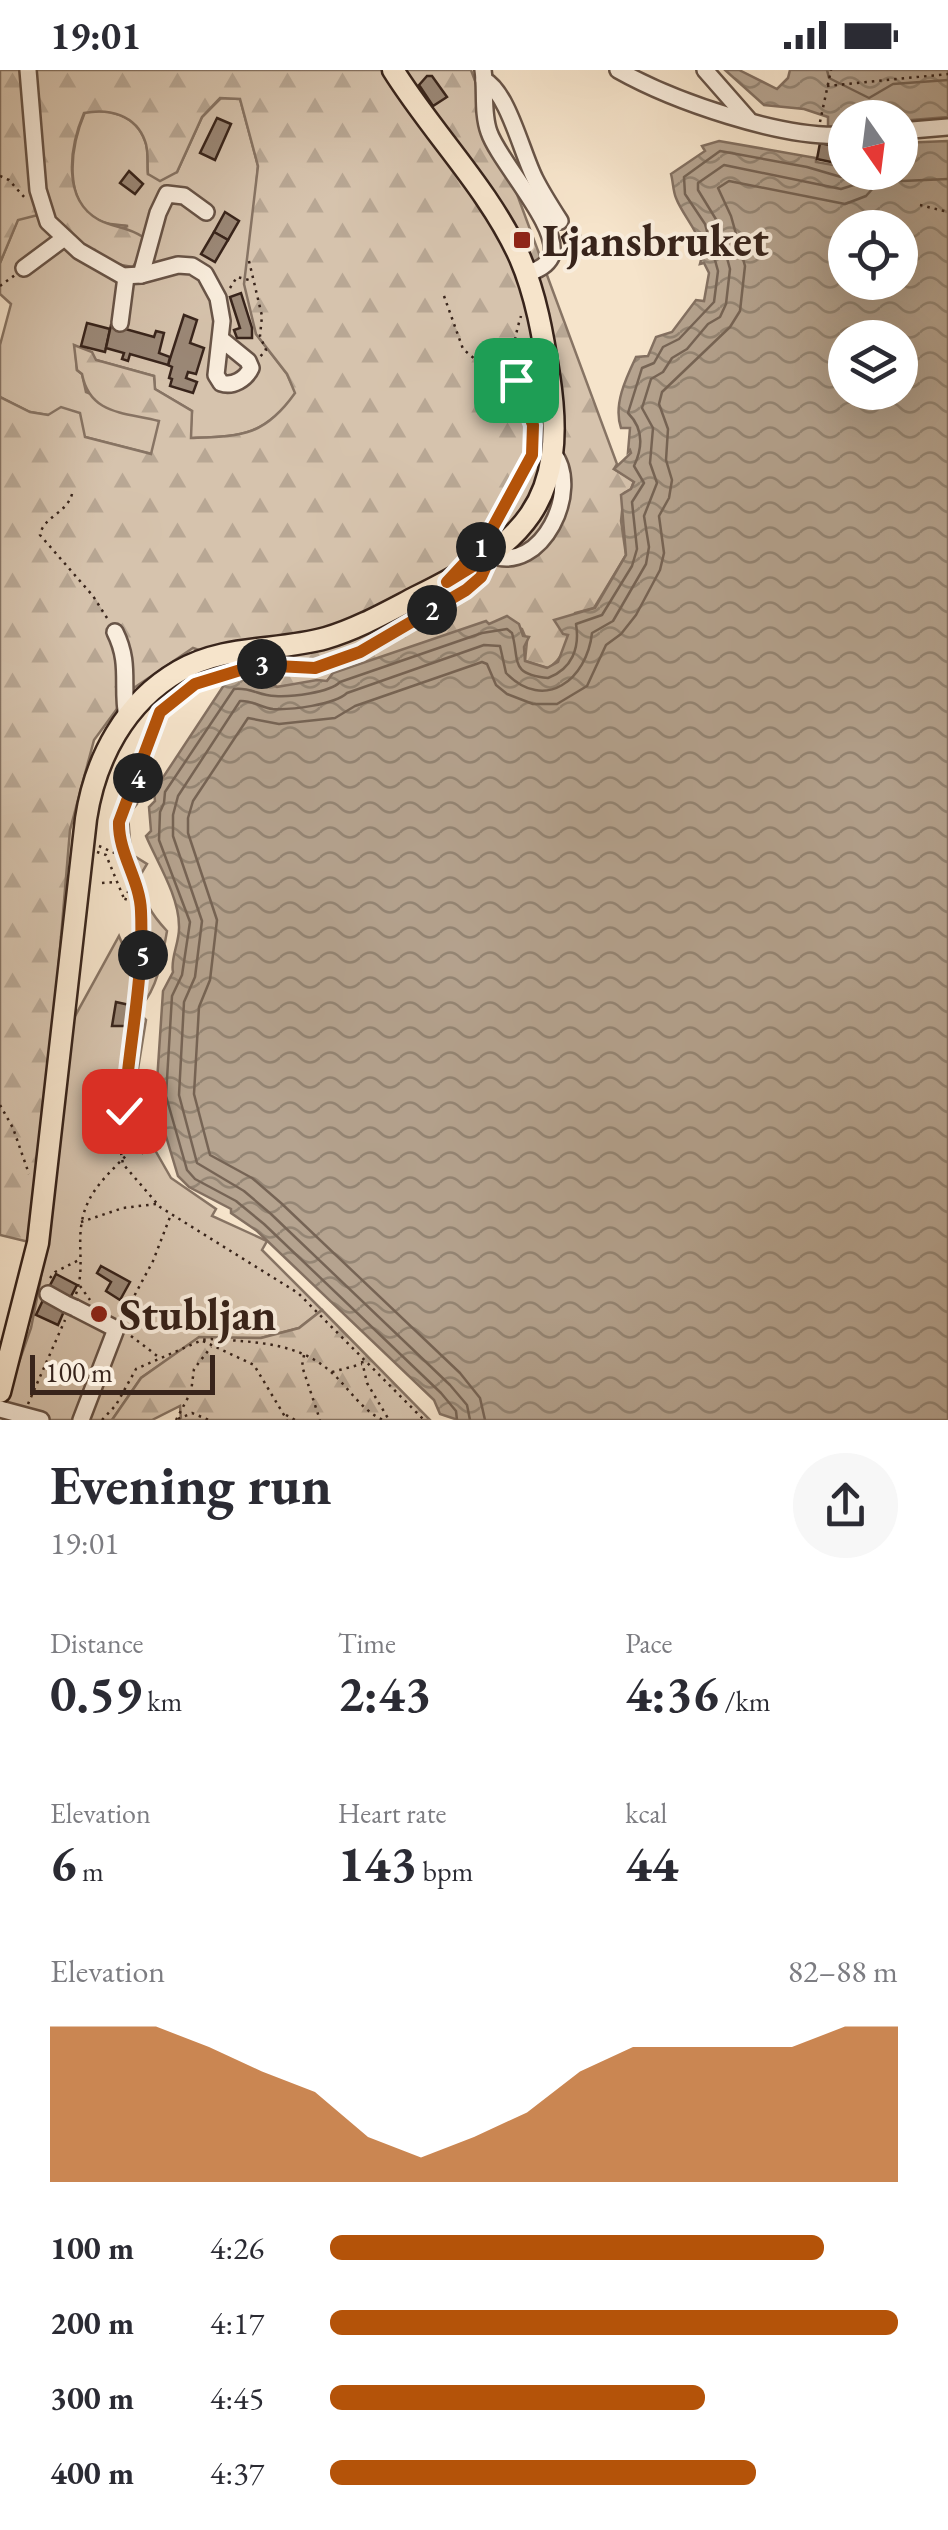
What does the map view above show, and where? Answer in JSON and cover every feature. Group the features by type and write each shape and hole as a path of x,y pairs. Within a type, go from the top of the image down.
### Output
{"main road":[{"path":"0,1392 40,1292 46,1186 96,772 126,718 164,680 191,664 237,650 308,642 342,633 447,582 489,548 512,538 531,515 548,478 554,453 552,391 528,280 493,210 393,70"}],"street":[{"path":"28,70 36,178 48,222 64,239 109,270 133,276 170,265 192,266 212,283 219,303 218,380 227,384 248,376 250,364 221,339"},
{"path":"618,70 692,103 748,119 828,134"},
{"path":"706,70 748,119"},
{"path":"483,75 489,134 552,243 546,264 528,280"},
{"path":"483,75 504,103 536,183 560,220"},
{"path":"918,130 948,128"},
{"path":"120,323 133,276 167,194 184,196 206,212"},
{"path":"24,268 64,239"},
{"path":"115,632 126,659 126,718"},
{"path":"40,1292 69,1309 120,1322 81,1420"},
{"path":"0,1409 36,1419"}],"path":[{"path":"819,134 831,70"},
{"path":"827,86 948,74"},
{"path":"0,176 32,206 44,210"},
{"path":"920,205 948,212"},
{"path":"248,261 262,316 260,336 266,350 250,364"},
{"path":"0,286 24,268"},
{"path":"219,303 228,295 234,279 251,280"},
{"path":"489,548 534,445 531,416 517,387 514,339 528,280"},
{"path":"444,296 463,349 496,378 517,387"},
{"path":"72,494 66,507 44,524 40,535 93,596 115,632"},
{"path":"267,664 310,669 337,662 466,590"},
{"path":"285,666 290,675"},
{"path":"245,668 198,682 162,708 119,822 120,841 134,875 141,908 142,975 125,1093 121,1159 132,1178 157,1204 291,1288 424,1420"},
{"path":"217,676 265,677"},
{"path":"184,694 189,698"},
{"path":"149,727 154,730"},
{"path":"148,744 154,748"},
{"path":"87,844 127,858"},
{"path":"87,844 106,855 126,902 134,875"},
{"path":"102,883 116,882"},
{"path":"130,1003 136,976 142,975"},
{"path":"0,1105 29,1174 46,1186"},
{"path":"36,1419 81,1279 82,1222 94,1190 142,1136"},
{"path":"136,1145 144,1156"},
{"path":"82,1222 123,1208 157,1204"},
{"path":"160,1358 120,1322 153,1261 172,1215"},
{"path":"40,1292 55,1272 82,1258"},
{"path":"102,1420 116,1405 136,1369 202,1340 271,1344 304,1353 330,1372 364,1408 386,1420"},
{"path":"202,1340 254,1365 288,1420"},
{"path":"209,1420 192,1413 176,1420 191,1392 194,1369 211,1345"},
{"path":"304,1353 302,1366 320,1420"},
{"path":"330,1372 362,1362"},
{"path":"362,1362 373,1397 386,1420"},
{"path":"285,1414 294,1420"}],"green space":[{"path":"0,70 471,70 617,464 614,469 634,481 624,493 621,521 626,555 594,608 575,613 563,651 548,668 525,661 527,641 522,629 499,621 333,673 327,681 277,687 265,682 264,661 245,666 193,648 131,690 94,740 70,830 41,1175 29,1242 0,1235 0,397 30,412 48,415 61,407 80,413 85,437 151,454 159,421 110,410 92,397 77,370 74,345 92,352 96,360 154,376 155,389 192,411 191,438 238,434 262,426 295,393 287,374 256,334 244,284 258,166 240,99 220,98 202,117 177,172 160,181 148,174 146,145 135,125 112,113 84,113 75,141 74,186 87,211 99,220 143,237 143,250 133,267 97,255 50,212 18,220 0,263"},
{"path":"221,98 240,99 258,166 253,221 256,334 287,374 296,393 273,418 250,431 190,438 192,411 155,389 154,376 96,360 75,346 77,370 82,374 86,392 160,421 152,454 85,437 48,415 30,412 0,397 0,345 11,304 0,294 0,263 18,219 50,212 77,243 128,226 106,223 89,214 80,203 73,157 85,112 103,111 128,119 145,141 148,174 177,172 202,117"},
{"path":"142,780 137,804 128,815 131,854 147,864 141,874 145,899 167,931 155,981 141,1006 144,919 138,882 122,830 128,804"},
{"path":"119,936 134,973 128,1002 146,1020 135,1115 171,1178 216,1209 212,1216 267,1241 262,1250 322,1310 299,1328 261,1338 199,1338 141,1378 112,1420 50,1420 9,1406 6,1399 31,1328 40,1283 74,1018"},
{"path":"322,1310 430,1420 181,1420 180,1406 152,1420 112,1420 141,1378 199,1337 261,1338 299,1328"}],"water":[{"path":"725,70 739,70 777,89 790,70 948,70 948,117 918,120 918,100 828,100 828,117 804,109 764,105"},
{"path":"719,141 816,158 816,162 828,164 828,190 918,190 918,142 948,141 948,1420 458,1420 440,1414 434,1400 257,1231 231,1213 231,1209 189,1187 178,1176 156,1097 163,991 173,972 179,926 171,891 146,836 151,831 149,807 155,801 153,781 160,782 228,679 257,678 277,687 327,681 333,673 507,616 519,624 523,636 529,637 524,647 525,661 547,668 558,662 568,635 554,620 595,608 626,555 621,495 634,482 614,469 631,453 630,428 621,428 619,419 628,374 636,357 648,356 656,337 672,332 696,300 704,301 709,273 704,263 700,264 701,246 676,198 671,174 705,151 702,146"}],"building":[{"path":"432,76 447,97 433,106 419,85"},
{"path":"217,118 231,124 215,160 200,153"},
{"path":"820,143 828,145 828,161 817,159"},
{"path":"129,171 143,184 135,194 120,183"},
{"path":"225,212 239,221 228,240 214,232"},
{"path":"571,229 578,230 585,246 569,254 562,237"},
{"path":"214,232 228,240 215,262 201,254"},
{"path":"241,293 252,338 237,338 234,330 240,328 230,297"},
{"path":"184,315 197,320 190,343 204,348 196,374 188,372 186,378 197,382 193,393 170,386 169,378 172,367 168,365"},
{"path":"87,323 110,329 105,352 81,346"},
{"path":"111,325 154,337 156,331 164,333 159,353 170,357 168,365 130,354 128,361 122,359 124,353 106,348"},
{"path":"116,1002 134,1006 129,1026 112,1026"},
{"path":"101,1266 130,1282 120,1300 106,1291 111,1282 97,1273"},
{"path":"56,1274 77,1285 69,1300 48,1289"},
{"path":"43,1300 65,1309 58,1325 36,1315"}],"place":[{"name":"Ljansbruket","path":"522,240"},
{"name":"Stubljan","path":"99,1314"}],"route":[{"path":"124,1111 143,959 140,895 120,841 119,822 160,712 207,678 257,665 307,669 337,662 454,598 477,581 491,555 447,582 495,527 534,445 528,406 516,380"}]}
